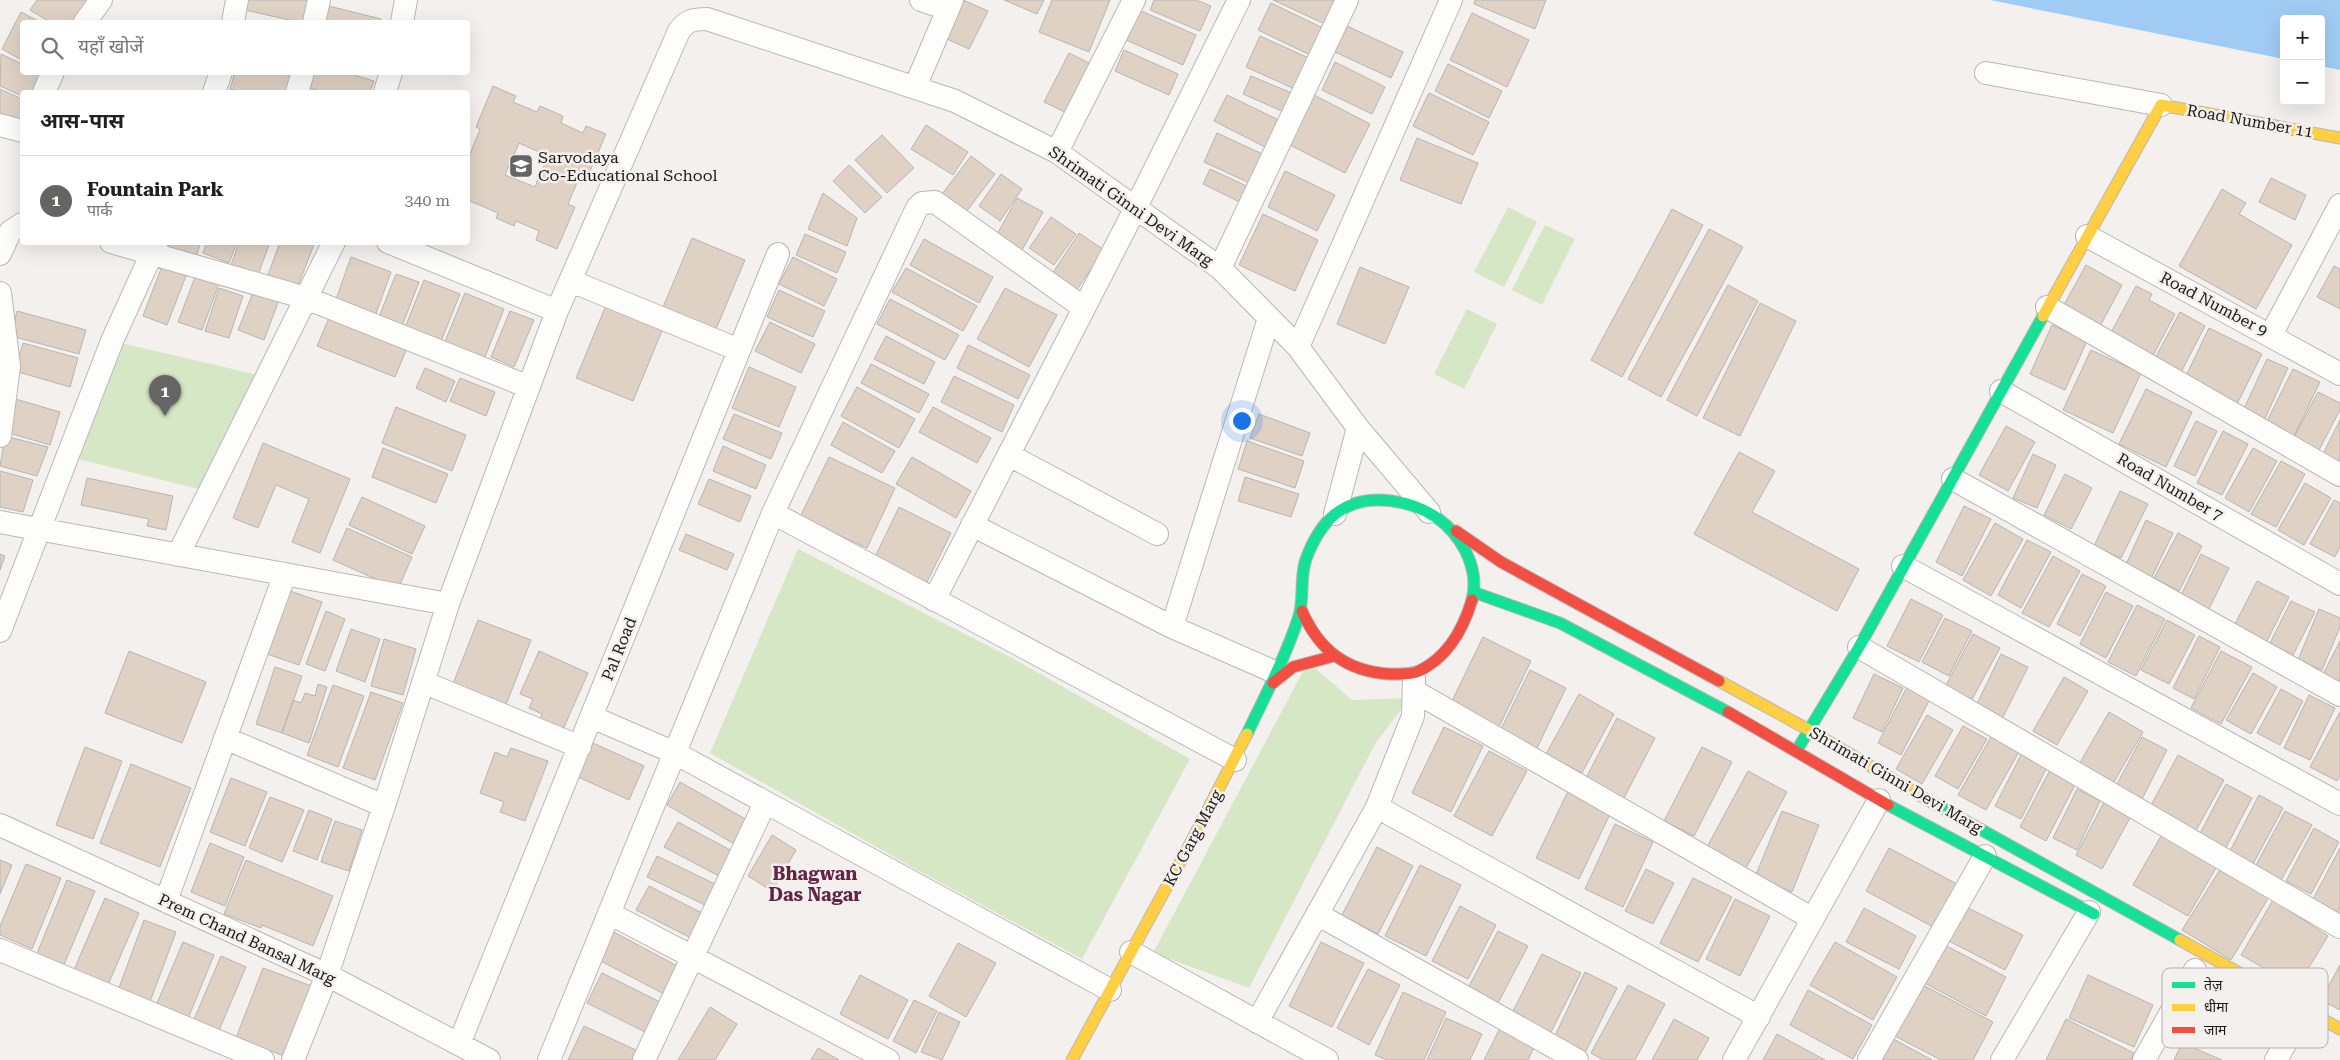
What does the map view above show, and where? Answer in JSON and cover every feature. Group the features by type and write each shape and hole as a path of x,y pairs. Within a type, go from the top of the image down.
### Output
{"street":[{"path":"86,20 101,0"},
{"path":"233,20 237,0"},
{"path":"314,20 319,0"},
{"path":"402,20 406,0"},
{"path":"915,87 950,5 921,0"},
{"path":"1057,152 1134,0"},
{"path":"934,600 1135,209 1238,0"},
{"path":"1220,268 1347,0"},
{"path":"1298,347 1451,0"},
{"name":"Shrimati Ginni Devi Marg","path":"571,281 679,31 685,22 696,18 707,19 955,100 1057,152 1220,268 1298,347 1358,428 1429,512"},
{"path":"1796,750 1859,647 2161,105 1986,73"},
{"path":"45,90 52,75"},
{"path":"215,90 219,75"},
{"path":"298,90 302,75"},
{"path":"386,90 390,75"},
{"name":"Road Number 11","path":"2161,105 2340,138"},
{"path":"0,125 20,130"},
{"path":"549,1060 773,513 918,208 922,203 935,202 1084,308"},
{"path":"2271,335 2340,205"},
{"path":"0,254 10,232 20,225"},
{"name":"Road Number 9","path":"2087,236 2340,374"},
{"path":"132,245 155,248 306,298 529,386"},
{"path":"178,555 332,245"},
{"path":"395,245 557,311"},
{"path":"0,631 112,341 155,248"},
{"name":"Pal Road","path":"459,1044 778,254"},
{"path":"293,1060 327,975 384,806 448,604 557,311 571,281 739,350"},
{"path":"0,293 9,366 0,436"},
{"path":"2048,307 2340,475"},
{"path":"1172,627 1269,318"},
{"name":"Road Number 7","path":"2001,391 2340,584"},
{"path":"1335,514 1358,428"},
{"path":"1009,455 1157,534"},
{"path":"1953,479 2340,695"},
{"path":"1257,1022 1377,807 1413,716 1414,682 1444,655 1458,638 1476,594 1471,563 1453,529 1429,512 1406,503 1386,500 1361,502 1335,514 1320,530 1309,552 1302,574 1302,611 1322,646 1334,656 1361,670 1414,682 1813,919"},
{"path":"773,513 1235,760"},
{"path":"0,522 448,604"},
{"path":"972,526 1275,678 1303,662 1334,656"},
{"name":"Shrimati Ginni Devi Marg","path":"1453,529 1501,562 1809,730 1890,780 2230,968"},
{"path":"1903,566 2340,804"},
{"path":"166,901 285,574"},
{"name":"Shrimati Ginni Devi Marg","path":"1476,594 1511,604 1560,623 1666,678 1796,750 1880,800 2097,916"},
{"name":"KC Garg Marg","path":"1072,1060 1235,760 1275,678 1302,611"},
{"path":"1859,647 2340,927"},
{"path":"424,682 580,747"},
{"path":"592,717 675,753 1110,990"},
{"path":"225,738 384,806"},
{"path":"1734,1060 1880,800"},
{"path":"644,1060 765,803"},
{"path":"1377,807 1759,1017"},
{"name":"Prem Chand Bansal Marg","path":"0,825 327,975 489,1060"},
{"path":"1869,1060 1985,856"},
{"path":"609,913 888,1060"},
{"path":"1317,914 1576,1060"},
{"path":"2002,1060 2097,916"},
{"path":"0,950 262,1060"},
{"path":"1131,952 1327,1060"},
{"name":"Shrimati Ginni Devi Marg","path":"2328,1022 2340,1029"},
{"path":"2144,1060 2162,1028"},
{"path":"2276,1060 2283,1048"}],"green space":[{"path":"1508,207 1537,222 1504,287 1474,272"},
{"path":"1545,225 1575,239 1542,305 1512,290"},
{"path":"1467,309 1497,324 1464,389 1434,374"},
{"path":"112,341 267,377 210,492 66,456"},
{"path":"798,549 1012,658 1190,759 1082,959 919,871 710,753"},
{"path":"1308,662 1352,700 1410,698 1375,744 1249,988 1153,953"}],"water":[{"path":"1990,0 2340,0 2340,70 2325,67 2325,15 2280,15 2280,58"}],"building":[{"path":"37,0 96,0 83,20 47,20 30,10"},
{"path":"248,0 308,1 303,20 289,20 245,10"},
{"path":"963,0 988,11 969,49 945,38"},
{"path":"1004,0 1044,0 1037,14"},
{"path":"1052,0 1110,0 1089,52 1039,32"},
{"path":"1154,0 1196,0 1211,6 1200,31 1150,10"},
{"path":"1273,0 1339,0 1327,25"},
{"path":"1475,0 1546,0 1535,29 1474,4"},
{"path":"1271,3 1323,28 1310,55 1258,30"},
{"path":"325,5 381,19 381,20 321,20"},
{"path":"1139,10 1196,35 1183,65 1126,40"},
{"path":"21,12 36,20 20,20 20,59 2,49"},
{"path":"1472,13 1529,40 1507,87 1450,60"},
{"path":"1347,26 1403,52 1391,78 1335,52"},
{"path":"1260,36 1313,60 1299,91 1246,67"},
{"path":"1124,50 1178,74 1169,95 1115,71"},
{"path":"1069,53 1091,64 1067,113 1044,102"},
{"path":"1,54 20,63 20,75 42,75 39,90 20,90 20,95 0,86"},
{"path":"1335,62 1385,87 1372,114 1322,90"},
{"path":"1448,64 1502,91 1489,118 1435,91"},
{"path":"234,75 288,75 294,77 290,90 230,89"},
{"path":"312,75 354,75 374,81 371,90 317,90 309,88"},
{"path":"1251,76 1294,94 1286,113 1243,94"},
{"path":"493,86 516,96 513,102 537,112 540,106 563,116 561,123 583,133 586,126 606,134 588,176 581,173 568,204 575,207 557,249 536,240 539,231 516,221 514,226 496,218 498,213 470,201 470,154 480,129 476,127","holes":["519,143 548,156 535,187 505,175"]},
{"path":"0,89 20,98 20,127 0,120"},
{"path":"1429,93 1489,122 1473,155 1413,126"},
{"path":"1227,95 1283,122 1269,149 1214,121"},
{"path":"1314,95 1370,124 1345,173 1288,144"},
{"path":"926,125 968,152 953,175 911,149"},
{"path":"1217,133 1271,158 1258,187 1204,162"},
{"path":"882,135 914,168 887,193 855,160"},
{"path":"1417,138 1478,163 1461,204 1400,180"},
{"path":"971,156 995,174 963,216 939,198"},
{"path":"849,165 882,197 865,213 833,181"},
{"path":"1210,169 1253,189 1246,205 1203,184"},
{"path":"1285,171 1335,195 1317,231 1268,207"},
{"path":"1001,174 1022,189 1000,221 979,206"},
{"path":"2271,178 2306,195 2295,220 2259,202"},
{"path":"2222,189 2246,203 2239,214 2292,245 2256,309 2179,266"},
{"path":"823,193 857,218 847,246 808,229"},
{"path":"1017,198 1043,212 1021,252 995,238"},
{"path":"1672,209 1703,225 1622,377 1591,360"},
{"path":"1263,214 1318,240 1295,291 1239,265"},
{"path":"1051,217 1076,234 1054,265 1029,248"},
{"path":"1709,229 1743,247 1661,397 1628,379"},
{"path":"1079,233 1104,250 1076,291 1052,274"},
{"path":"805,234 846,252 837,273 796,255"},
{"path":"692,238 745,260 716,329 663,307"},
{"path":"924,239 993,277 979,303 910,265"},
{"path":"169,245 200,245 195,260 167,250"},
{"path":"206,245 236,245 229,263 203,253"},
{"path":"238,245 269,245 258,275 231,265"},
{"path":"279,245 314,245 298,286 268,275"},
{"path":"351,257 391,272 374,319 334,305"},
{"path":"793,257 837,279 824,306 779,284"},
{"path":"2086,265 2122,285 2097,332 2060,312"},
{"path":"162,266 186,276 167,325 143,316"},
{"path":"2334,266 2340,269 2340,309 2317,297"},
{"path":"1360,267 1409,287 1385,344 1337,324"},
{"path":"906,268 977,306 963,331 892,292"},
{"path":"198,269 221,278 202,330 178,322"},
{"path":"396,274 419,282 402,326 379,317"},
{"path":"424,280 460,294 440,344 404,330"},
{"path":"1728,285 1758,301 1697,416 1667,400"},
{"path":"2136,286 2152,294 2149,300 2175,314 2149,363 2107,340"},
{"path":"219,288 243,296 229,338 205,331"},
{"path":"1005,288 1057,315 1029,367 977,339"},
{"path":"254,290 279,300 264,340 238,330"},
{"path":"779,290 825,311 813,337 767,317"},
{"path":"465,293 504,309 483,362 443,346"},
{"path":"890,299 959,335 945,360 877,324"},
{"path":"607,303 664,326 633,401 576,378"},
{"path":"1760,303 1796,321 1740,436 1703,418"},
{"path":"17,311 86,330 79,354 11,336"},
{"path":"510,311 534,320 514,367 491,357"},
{"path":"2180,312 2205,326 2180,374 2154,360"},
{"path":"329,318 407,348 395,377 317,346"},
{"path":"770,322 815,344 801,373 755,351"},
{"path":"2052,325 2087,341 2065,390 2030,374"},
{"path":"2209,328 2262,354 2236,406 2184,380"},
{"path":"886,336 935,362 924,384 874,359"},
{"path":"23,343 78,358 70,387 15,371"},
{"path":"968,345 1030,375 1018,399 957,368"},
{"path":"2091,350 2141,373 2113,433 2063,410"},
{"path":"2267,359 2288,368 2263,423 2242,413"},
{"path":"871,364 929,394 919,413 861,383"},
{"path":"749,367 796,387 779,427 732,408"},
{"path":"425,368 455,381 446,402 416,388"},
{"path":"2293,369 2320,382 2293,438 2265,425"},
{"path":"954,376 1014,405 1002,432 941,402"},
{"path":"460,378 495,392 486,416 450,401"},
{"path":"857,387 915,419 899,448 841,416"},
{"path":"2146,389 2192,412 2166,467 2119,444"},
{"path":"2318,392 2340,403 2340,410 2317,454 2292,441"},
{"path":"12,398 60,412 50,445 2,431"},
{"path":"396,407 466,435 452,471 382,443"},
{"path":"933,407 991,438 977,463 919,432"},
{"path":"734,414 782,433 771,459 723,439"},
{"path":"1259,414 1310,433 1302,456 1250,438"},
{"path":"2340,420 2340,467 2321,458"},
{"path":"2196,421 2217,431 2195,476 2174,466"},
{"path":"843,422 895,451 882,473 831,445"},
{"path":"2006,426 2035,442 2008,491 1979,475"},
{"path":"2223,431 2248,444 2222,495 2197,483"},
{"path":"5,436 48,447 37,476 0,466"},
{"path":"1247,441 1304,461 1295,488 1238,469"},
{"path":"263,443 350,479 320,553 292,542 309,499 276,485 258,528 233,518"},
{"path":"723,446 766,465 756,489 713,471"},
{"path":"383,448 448,474 436,503 372,477"},
{"path":"2253,448 2277,461 2249,512 2225,498"},
{"path":"1739,452 1775,471 1752,512 1859,569 1837,611 1694,534"},
{"path":"2033,454 2056,465 2037,508 2013,498"},
{"path":"829,457 895,488 867,548 800,517"},
{"path":"912,457 971,491 956,518 896,484"},
{"path":"2281,461 2305,474 2276,527 2251,514"},
{"path":"0,471 33,480 23,512 0,507"},
{"path":"2065,474 2092,488 2071,529 2044,515"},
{"path":"1245,477 1299,494 1291,517 1238,501"},
{"path":"87,478 173,496 166,530 147,526 149,519 81,505"},
{"path":"709,479 751,496 740,522 698,504"},
{"path":"2305,483 2331,498 2304,545 2278,530"},
{"path":"2120,491 2148,504 2121,558 2094,546"},
{"path":"362,497 425,526 412,554 349,525"},
{"path":"2334,500 2340,503 2340,547 2335,557 2310,544"},
{"path":"1964,506 1991,519 1962,576 1936,562"},
{"path":"899,507 951,533 926,584 874,559"},
{"path":"2146,520 2173,533 2150,581 2124,569"},
{"path":"1995,523 2023,539 1991,596 1963,580"},
{"path":"347,528 412,557 398,589 333,560"},
{"path":"2178,533 2202,546 2179,591 2154,578"},
{"path":"686,534 734,554 727,570 679,550"},
{"path":"2027,540 2051,552 2021,608 1998,595"},
{"path":"0,554 5,556 0,570"},
{"path":"2201,554 2229,568 2208,611 2180,597"},
{"path":"2053,556 2080,571 2049,627 2022,613"},
{"path":"2082,574 2106,586 2080,636 2057,624"},
{"path":"2257,581 2289,597 2266,643 2234,626"},
{"path":"290,591 322,602 299,665 267,654"},
{"path":"2106,592 2133,606 2106,658 2080,644"},
{"path":"1911,599 1943,615 1919,662 1887,646"},
{"path":"2291,601 2315,612 2293,655 2270,643"},
{"path":"2137,605 2165,619 2136,676 2108,662"},
{"path":"2319,609 2340,618 2340,627 2322,670 2298,660"},
{"path":"326,611 345,619 325,671 306,664"},
{"path":"1945,618 1972,631 1949,676 1922,662"},
{"path":"478,620 531,640 504,710 451,689"},
{"path":"2167,620 2195,635 2169,684 2141,670"},
{"path":"351,629 380,639 365,682 336,671"},
{"path":"1973,634 2000,648 1970,703 1944,689"},
{"path":"2199,636 2220,647 2194,699 2173,688"},
{"path":"1483,637 1531,661 1498,729 1450,705"},
{"path":"384,639 416,649 403,695 371,686"},
{"path":"2340,641 2340,685 2322,676"},
{"path":"129,651 206,682 182,743 105,713"},
{"path":"539,651 588,673 561,734 538,724 542,714 529,708 533,699 520,694"},
{"path":"2221,651 2252,667 2221,724 2191,708"},
{"path":"2001,654 2028,667 1999,725 1973,712"},
{"path":"275,667 302,676 282,733 256,724"},
{"path":"1530,670 1566,688 1535,752 1499,733"},
{"path":"2253,673 2277,687 2251,734 2226,720"},
{"path":"1874,674 1903,688 1882,732 1853,718"},
{"path":"2064,677 2088,691 2057,745 2033,731"},
{"path":"1909,683 1932,695 1901,755 1878,743"},
{"path":"318,684 327,687 309,743 282,733 293,700 301,703 305,693 315,696"},
{"path":"333,685 364,696 338,767 307,755"},
{"path":"2281,689 2303,701 2280,745 2257,733"},
{"path":"371,692 403,703 375,780 343,768"},
{"path":"1579,694 1614,714 1582,773 1546,754"},
{"path":"2309,695 2335,708 2310,760 2284,748"},
{"path":"2109,712 2143,732 2111,787 2077,768"},
{"path":"2340,712 2340,776 2337,781 2310,767"},
{"path":"1927,715 1953,730 1922,784 1896,769"},
{"path":"1617,718 1655,738 1623,800 1585,780"},
{"path":"1963,726 1987,739 1958,789 1935,776"},
{"path":"1444,727 1483,746 1451,812 1412,793"},
{"path":"1991,737 2019,752 1986,810 1958,795"},
{"path":"2142,737 2167,750 2142,799 2116,786"},
{"path":"593,743 644,766 629,800 578,777"},
{"path":"85,747 122,761 93,839 56,825"},
{"path":"1702,747 1732,762 1694,836 1664,821"},
{"path":"511,748 548,761 525,821 500,812 504,802 480,793 495,752 507,757"},
{"path":"1489,751 1527,771 1492,836 1454,816"},
{"path":"2023,751 2049,763 2021,819 1995,806"},
{"path":"2178,755 2224,780 2194,834 2149,809"},
{"path":"131,764 191,788 160,867 100,843"},
{"path":"2051,768 2077,781 2046,841 2020,827"},
{"path":"1748,771 1787,792 1746,868 1707,847"},
{"path":"231,778 267,792 245,846 210,832"},
{"path":"680,782 749,821 736,845 667,805"},
{"path":"2226,784 2252,798 2223,853 2197,839"},
{"path":"2077,789 2100,801 2077,850 2053,838"},
{"path":"1568,791 1611,812 1579,879 1536,858"},
{"path":"2259,795 2283,808 2253,864 2230,851"},
{"path":"270,797 304,810 282,862 249,848"},
{"path":"2104,802 2131,816 2102,869 2076,855"},
{"path":"309,810 332,819 317,860 293,851"},
{"path":"1782,811 1819,825 1792,892 1755,877"},
{"path":"2285,811 2312,825 2279,884 2254,869"},
{"path":"335,821 362,830 349,871 321,862"},
{"path":"678,822 732,851 719,876 664,847"},
{"path":"1615,824 1653,842 1623,907 1585,889"},
{"path":"2314,828 2339,842 2311,894 2286,881"},
{"path":"2165,829 2220,861 2188,916 2133,885"},
{"path":"772,835 796,850 772,891 748,876"},
{"path":"210,843 244,857 225,906 191,892"},
{"path":"1377,847 1413,866 1378,934 1342,915"},
{"path":"1889,848 1959,885 1935,928 1866,891"},
{"path":"2340,848 2340,909 2337,915 2312,901"},
{"path":"657,856 717,885 707,906 647,877"},
{"path":"0,860 12,865 0,894"},
{"path":"246,860 333,896 313,946 262,925 261,928 224,914"},
{"path":"26,864 61,878 32,949 0,935 0,926"},
{"path":"1420,865 1461,885 1426,956 1385,936"},
{"path":"2221,868 2269,897 2231,960 2182,930"},
{"path":"1646,869 1674,883 1653,924 1625,911"},
{"path":"1693,878 1732,897 1698,962 1660,943"},
{"path":"67,880 95,891 63,967 36,956"},
{"path":"649,886 704,914 691,938 636,910"},
{"path":"105,898 139,913 107,987 73,972"},
{"path":"1735,899 1770,916 1740,976 1706,959"},
{"path":"2273,900 2328,936 2309,968 2264,968 2241,955"},
{"path":"1460,906 1496,925 1468,979 1432,961"},
{"path":"1964,906 2023,935 2005,970 1947,940"},
{"path":"1864,908 1916,936 1899,969 1846,942"},
{"path":"144,920 176,932 148,1007 116,996"},
{"path":"610,930 683,969 668,996 595,958"},
{"path":"1498,931 1528,946 1497,1005 1467,990"},
{"path":"183,942 214,955 187,1021 155,1008"},
{"path":"1321,942 1364,963 1332,1027 1289,1006"},
{"path":"1835,942 1897,977 1873,1020 1810,985"},
{"path":"1939,942 2006,977 1986,1016 1919,980"},
{"path":"958,943 996,963 966,1017 929,996"},
{"path":"1542,954 1581,973 1551,1032 1512,1013"},
{"path":"221,956 246,967 217,1035 192,1024"},
{"path":"2340,965 2340,1010 2328,1004 2328,987"},
{"path":"263,968 314,987 287,1057 236,1038"},
{"path":"1368,969 1400,985 1369,1045 1337,1028"},
{"path":"1585,972 1617,988 1585,1053 1554,1038"},
{"path":"602,973 662,1003 647,1033 587,1003"},
{"path":"860,975 908,1000 888,1039 840,1014"},
{"path":"2088,975 2153,1005 2134,1047 2069,1018"},
{"path":"1919,983 1993,1022 1973,1060 1941,1060 1893,1035"},
{"path":"1628,985 1665,1004 1635,1060 1603,1060 1591,1053"},
{"path":"1808,990 1872,1025 1853,1059 1790,1025"},
{"path":"1403,992 1446,1012 1424,1060 1387,1060 1375,1055"},
{"path":"914,1000 937,1011 916,1053 893,1041"},
{"path":"710,1007 737,1024 715,1060 678,1060"},
{"path":"939,1012 960,1022 942,1060 921,1052"},
{"path":"1446,1018 1482,1034 1470,1060 1427,1060"},
{"path":"1674,1019 1709,1038 1697,1060 1652,1060"},
{"path":"2066,1019 2134,1053 2131,1060 2046,1060"},
{"path":"584,1026 642,1053 639,1060 568,1060"},
{"path":"1500,1028 1535,1045 1528,1060 1484,1060"},
{"path":"1777,1034 1825,1060 1763,1060"},
{"path":"1888,1036 1932,1060 1875,1060"},
{"path":"818,1048 839,1060 811,1060"},
{"path":"2180,1048 2194,1048 2222,1060 2174,1060"}],"traffic: fast":[{"path":"1800,745 1859,647 2043,316"},
{"path":"1247,734 1293,634 1300,612 1303,574 1308,553 1325,524 1334,515 1347,507 1361,502 1391,501 1407,504 1434,516 1446,525 1465,550 1474,579 1472,600"},
{"path":"1476,593 1560,623 1728,712"},
{"path":"1933,803 2180,940"},
{"path":"1888,805 2094,914"}],"traffic: slow":[{"path":"2043,316 2161,105 2340,138"},
{"path":"1719,681 1809,730 1933,803"},
{"path":"1072,1060 1190,844 1247,734"},
{"path":"2180,940 2230,968"},
{"path":"2328,1022 2340,1029"}],"traffic: jam":[{"path":"1456,531 1501,562 1719,681"},
{"path":"1302,611 1317,637 1336,656 1347,663 1374,672 1404,674 1419,671 1446,650 1459,632 1472,600"},
{"path":"1273,683 1293,667 1334,656"},
{"path":"1728,712 1888,805"}],"place":[{"name":"Sarvodaya Co-Educational School","path":"521,166"},
{"name":"Fountain Park","path":"165,416"}],"district":[{"name":"Bhagwan Das Nagar","path":"815,883"}]}
